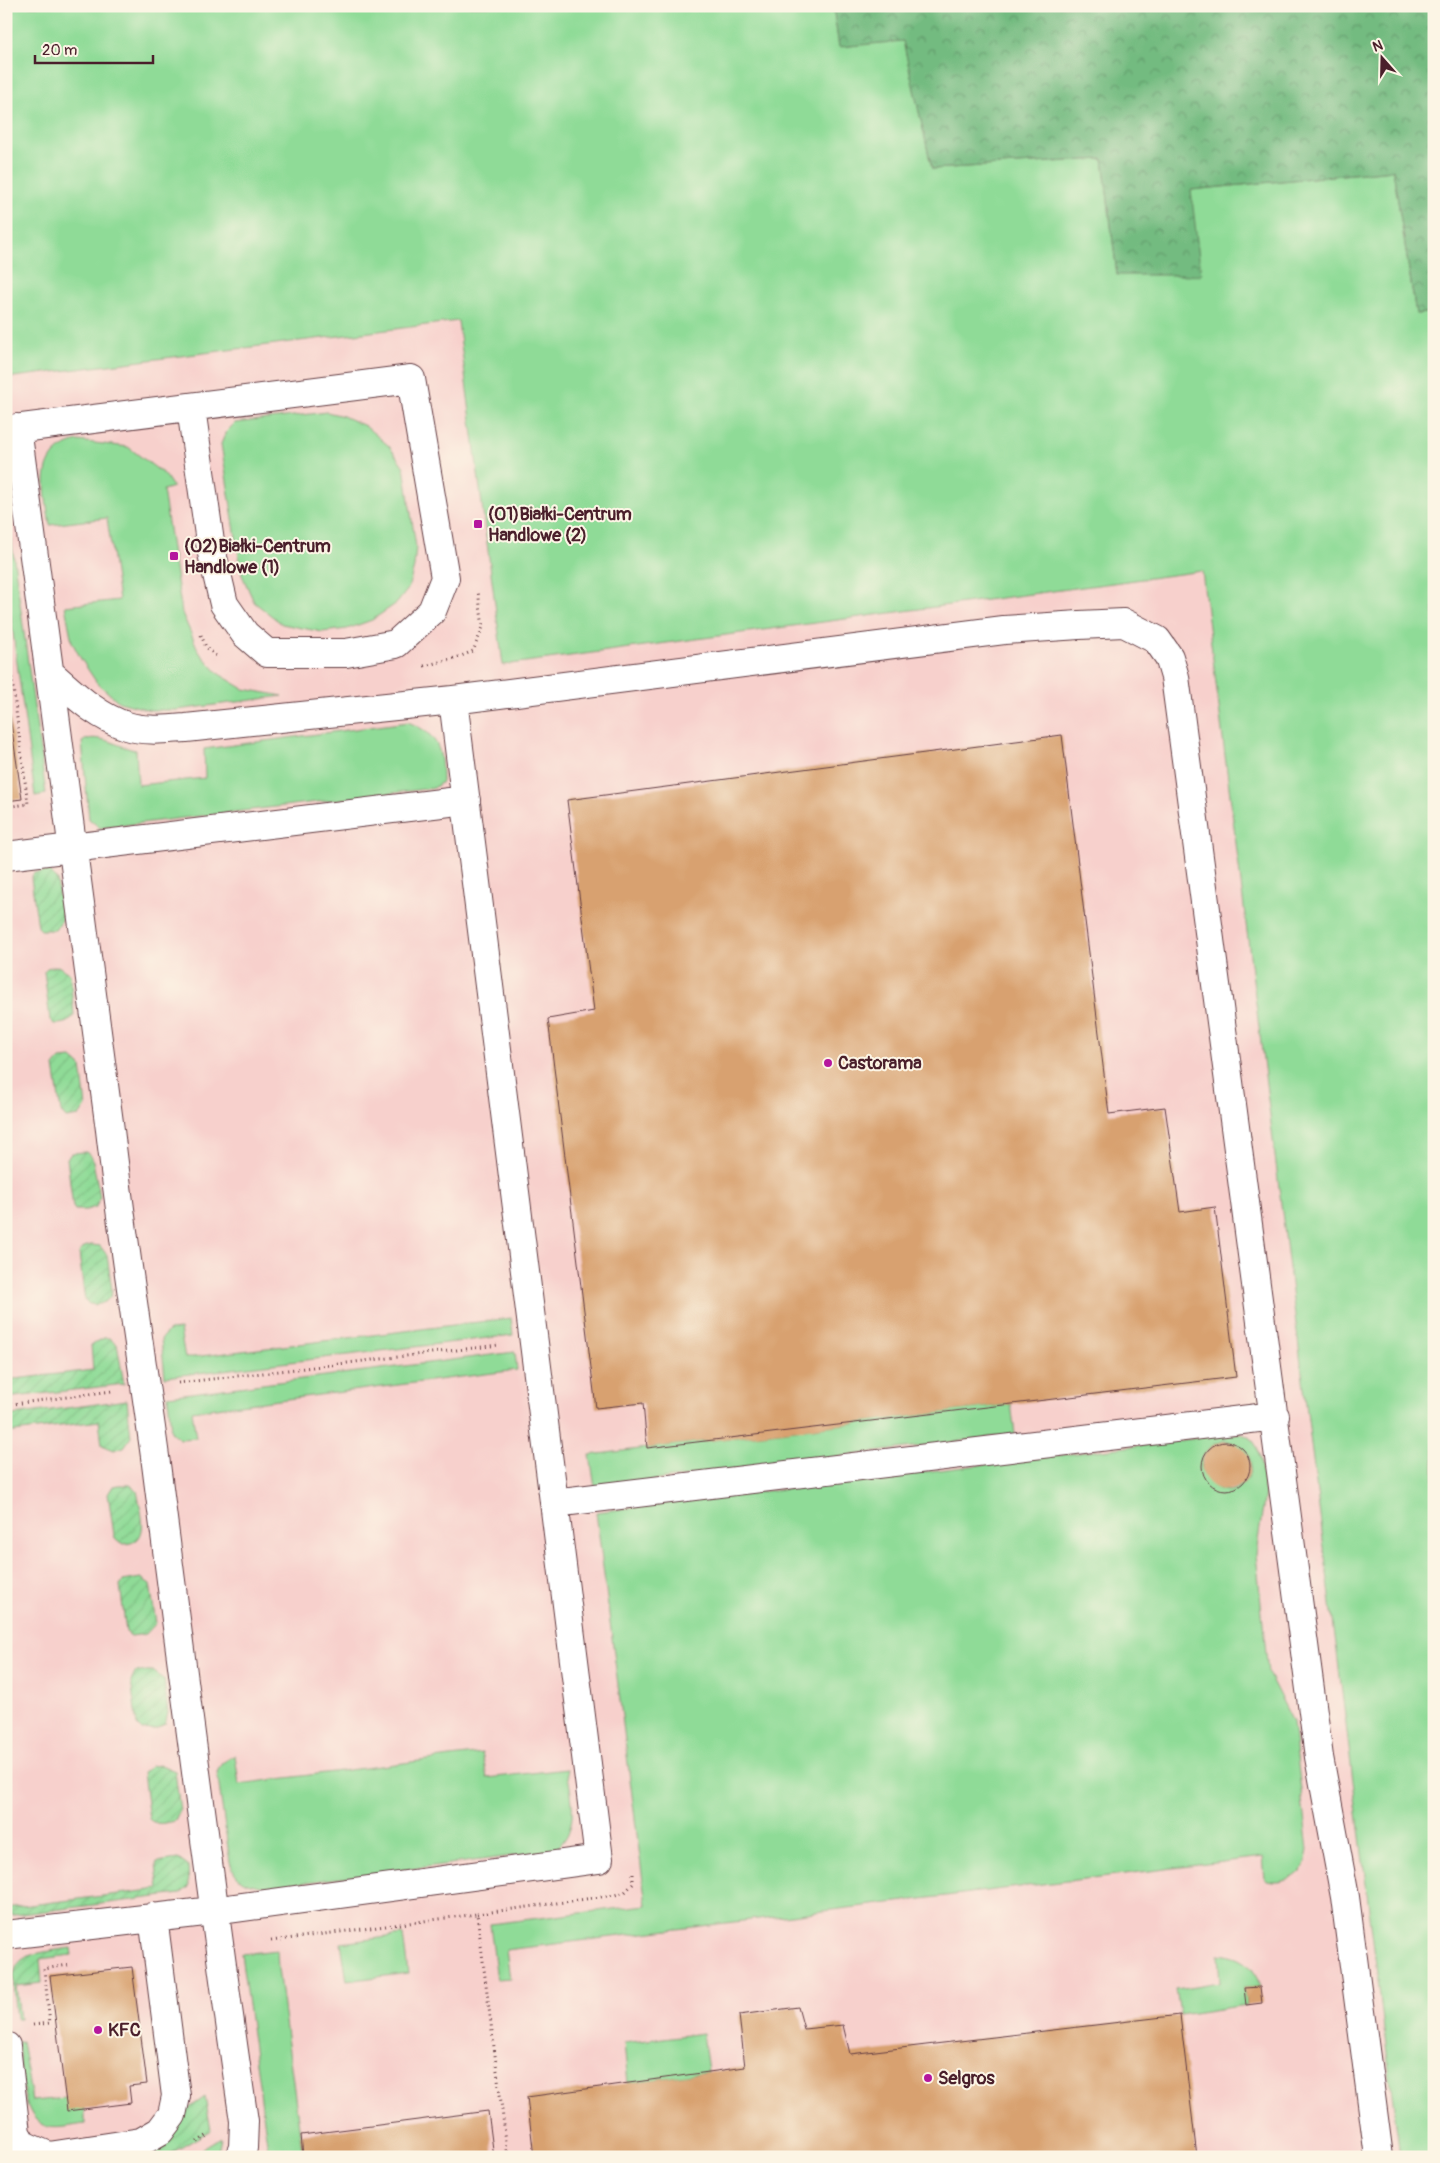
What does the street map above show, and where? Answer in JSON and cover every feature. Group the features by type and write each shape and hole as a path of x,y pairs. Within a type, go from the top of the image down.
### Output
{"lane":[{"path":"191,408 211,549 224,604 245,634 267,653 346,653 396,644 432,611 445,578 412,379 12,429 50,673 121,1224 145,1387 213,1911 244,2121 243,2148 239,2157"},
{"path":"50,673 96,711 128,726 153,730 454,700 1004,630 1079,624 1124,624 1157,640 1169,657 1175,677 1320,1757 1345,1897 1379,2157"},
{"path":"6,1935 213,1911 599,1859 454,700"},
{"path":"6,856 466,800"},
{"path":"554,1503 1275,1416"},
{"path":"15,2036 16,2151 49,2156 141,2142 160,2130 172,2115 176,2096 153,1917"}],"path":[{"path":"422,666 459,657 473,651 483,627 478,589"},
{"path":"199,629 206,647 218,658"},
{"path":"6,634 28,804 6,807"},
{"path":"6,1405 534,1341"},
{"path":"318,1935 477,1914 508,2157"},
{"path":"15,2036 50,2023 44,1969 72,1965"}],"shaded area":[{"path":"458,321 503,665 1202,571 1400,2157 6,2157 6,378"}],"green space":[{"path":"6,6 833,6 839,47 903,40 932,169 1103,159 1117,275 1191,190 1393,170 1416,314 1434,312 1434,2157 1400,2157 1202,571 503,665 458,321 6,378"},
{"path":"833,6 1434,6 1434,312 1416,314 1393,170 1191,190 1201,275 1117,275 1103,159 932,169 903,41 839,47"},
{"path":"327,412 343,416 365,426 389,446 404,467 416,547 414,567 408,589 397,603 372,620 347,629 322,632 282,624 254,602 242,575 221,444 226,432 235,423"},
{"path":"78,441 128,447 165,475 173,487 163,490 182,613 199,652 219,674 244,689 283,696 177,710 150,710 119,702 97,683 72,642 65,606 119,600 107,518 50,525 46,499 45,486 48,463 54,454 64,446"},
{"path":"6,520 10,530 46,794 35,796 6,581"},
{"path":"408,722 427,732 433,738 440,752 442,782 434,788 100,828 89,819 82,742 88,739 101,739 136,750 138,785 205,778 204,749"},
{"path":"49,871 57,880 62,920 55,930 41,930 38,927 31,878 34,873"},
{"path":"58,966 70,974 74,1015 66,1022 54,1024 50,1020 44,971 47,968"},
{"path":"72,1058 81,1066 86,1106 79,1116 66,1118 61,1112 54,1066 60,1059"},
{"path":"86,1152 92,1157 100,1196 96,1207 86,1210 75,1210 73,1207 67,1158 72,1153"},
{"path":"91,1245 100,1246 107,1255 112,1290 111,1295 106,1301 97,1304 85,1301 79,1253 84,1247"},
{"path":"511,1318 513,1335 165,1377 161,1339 169,1330 180,1329 185,1358"},
{"path":"104,1338 109,1338 117,1344 124,1384 6,1398 6,1380 93,1370 91,1345"},
{"path":"515,1352 517,1370 192,1411 196,1438 180,1439 171,1432 168,1396"},
{"path":"127,1400 131,1437 124,1447 114,1450 102,1445 99,1421 6,1433 6,1416"},
{"path":"1011,1404 1015,1434 595,1488 590,1455"},
{"path":"1240,1433 1251,1438 1257,1447 1260,1459 1265,1494 1256,1554 1268,1673 1293,1722 1308,1850 1304,1866 1297,1874 1287,1880 1270,1882 1265,1880 1263,1857 506,1950 510,1979 497,1980 490,1924 646,1905 596,1512","holes":["1224,1441 1231,1442 1246,1453 1251,1464 1247,1478 1238,1488 1227,1491 1216,1487 1207,1480 1202,1470 1202,1459 1209,1448"]},
{"path":"130,1485 137,1490 142,1525 138,1539 131,1543 121,1544 114,1535 108,1494 113,1486"},
{"path":"141,1578 150,1584 156,1623 146,1634 131,1636 126,1632 120,1585 123,1581"},
{"path":"153,1671 164,1680 168,1713 165,1724 156,1729 142,1730 137,1725 131,1681 135,1672"},
{"path":"482,1753 487,1778 567,1769 572,1802 571,1824 568,1834 552,1851 268,1887 244,1881 233,1869 230,1862 217,1772 222,1763 235,1755 239,1784"},
{"path":"161,1765 175,1771 180,1811 175,1821 155,1823 149,1819 143,1773 151,1766"},
{"path":"178,1859 188,1866 189,1887 180,1894 6,1916 6,1908 159,1889 157,1862"},
{"path":"403,1935 408,1973 347,1981 341,1943"},
{"path":"71,1948 72,1955 40,1959 42,1983 16,1986 20,2019 16,2019 13,1983 18,1964 25,1958 36,1954"},
{"path":"277,1950 303,2157 269,2157 241,1954"},
{"path":"1218,1954 1245,1962 1254,1972 1260,1987 1244,1988 1246,2005 1180,2015 1176,1989 1220,1982"},
{"path":"703,2033 708,2072 628,2083 624,2043"},
{"path":"22,2041 32,2101 65,2098 85,2109 85,2124 52,2128 43,2125 35,2119 30,2111 23,2088 18,2042"},
{"path":"205,2097 211,2130 165,2157 120,2157"},
{"path":"221,2138 217,2157 189,2157"}],"building":[{"path":"6,689 22,799 6,801"},
{"name":"Castorama","path":"1062,735 1109,1114 1165,1107 1180,1212 1215,1207 1236,1377 647,1448 643,1403 596,1408 548,1019 594,1011 567,800"},
{"path":"1221,1442 1231,1442 1240,1446 1246,1452 1249,1457 1249,1475 1240,1486 1231,1490 1221,1490 1212,1486 1206,1480 1202,1471 1202,1461 1206,1452 1212,1446"},
{"name":"KFC","path":"132,1967 147,2084 129,2086 131,2103 67,2111 50,1976"},
{"path":"1260,1987 1262,2003 1246,2005 1244,1988"},
{"name":"Selgros","path":"798,2007 804,2029 843,2025 850,2054 1180,2015 1197,2157 534,2157 527,2097 745,2067 739,2015"},
{"path":"488,2111 494,2157 303,2157 301,2135"}],"place":[{"name":"(01)Białki-Centrum Handlowe (2)","path":"478,524"},
{"name":"(02)Białki-Centrum Handlowe (1)","path":"174,556"},
{"name":"Castorama","path":"828,1063"},
{"name":"KFC","path":"98,2030"},
{"name":"Selgros","path":"928,2078"}]}
